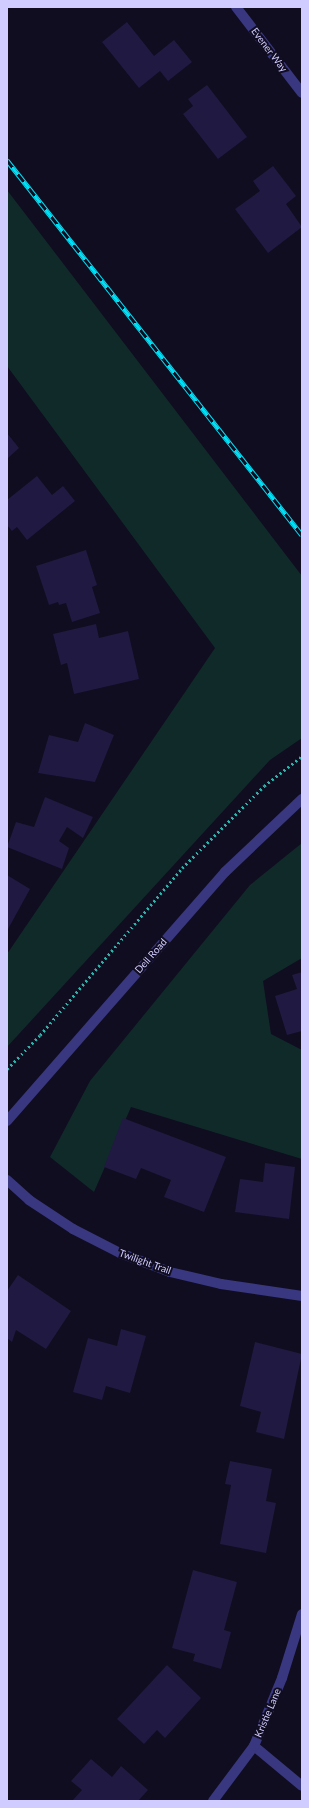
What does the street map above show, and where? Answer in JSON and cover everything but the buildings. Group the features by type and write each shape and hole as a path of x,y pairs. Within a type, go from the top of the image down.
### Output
{"street":[{"name":"Evener Way","path":"236,7 302,93"},
{"name":"Dell Road","path":"7,1121 226,872 302,799"},
{"name":"Twilight Trail","path":"7,1180 29,1200 67,1225 120,1253 170,1272 214,1282 302,1296"},
{"name":"Kristie Lane","path":"213,1801 254,1746 282,1678 302,1614"},
{"path":"254,1746 302,1786"}],"path":[{"path":"7,1069 40,1035 182,868 264,786 302,756"}],"green space":[{"path":"7,190 302,576 302,738 270,760 7,1047 7,954 215,648 7,366"},
{"path":"302,843 302,958 263,981 271,1034 302,1050 302,1159 131,1107 94,1192 50,1157 90,1081 250,885"}],"railway":[{"path":"7,160 302,535"}]}
